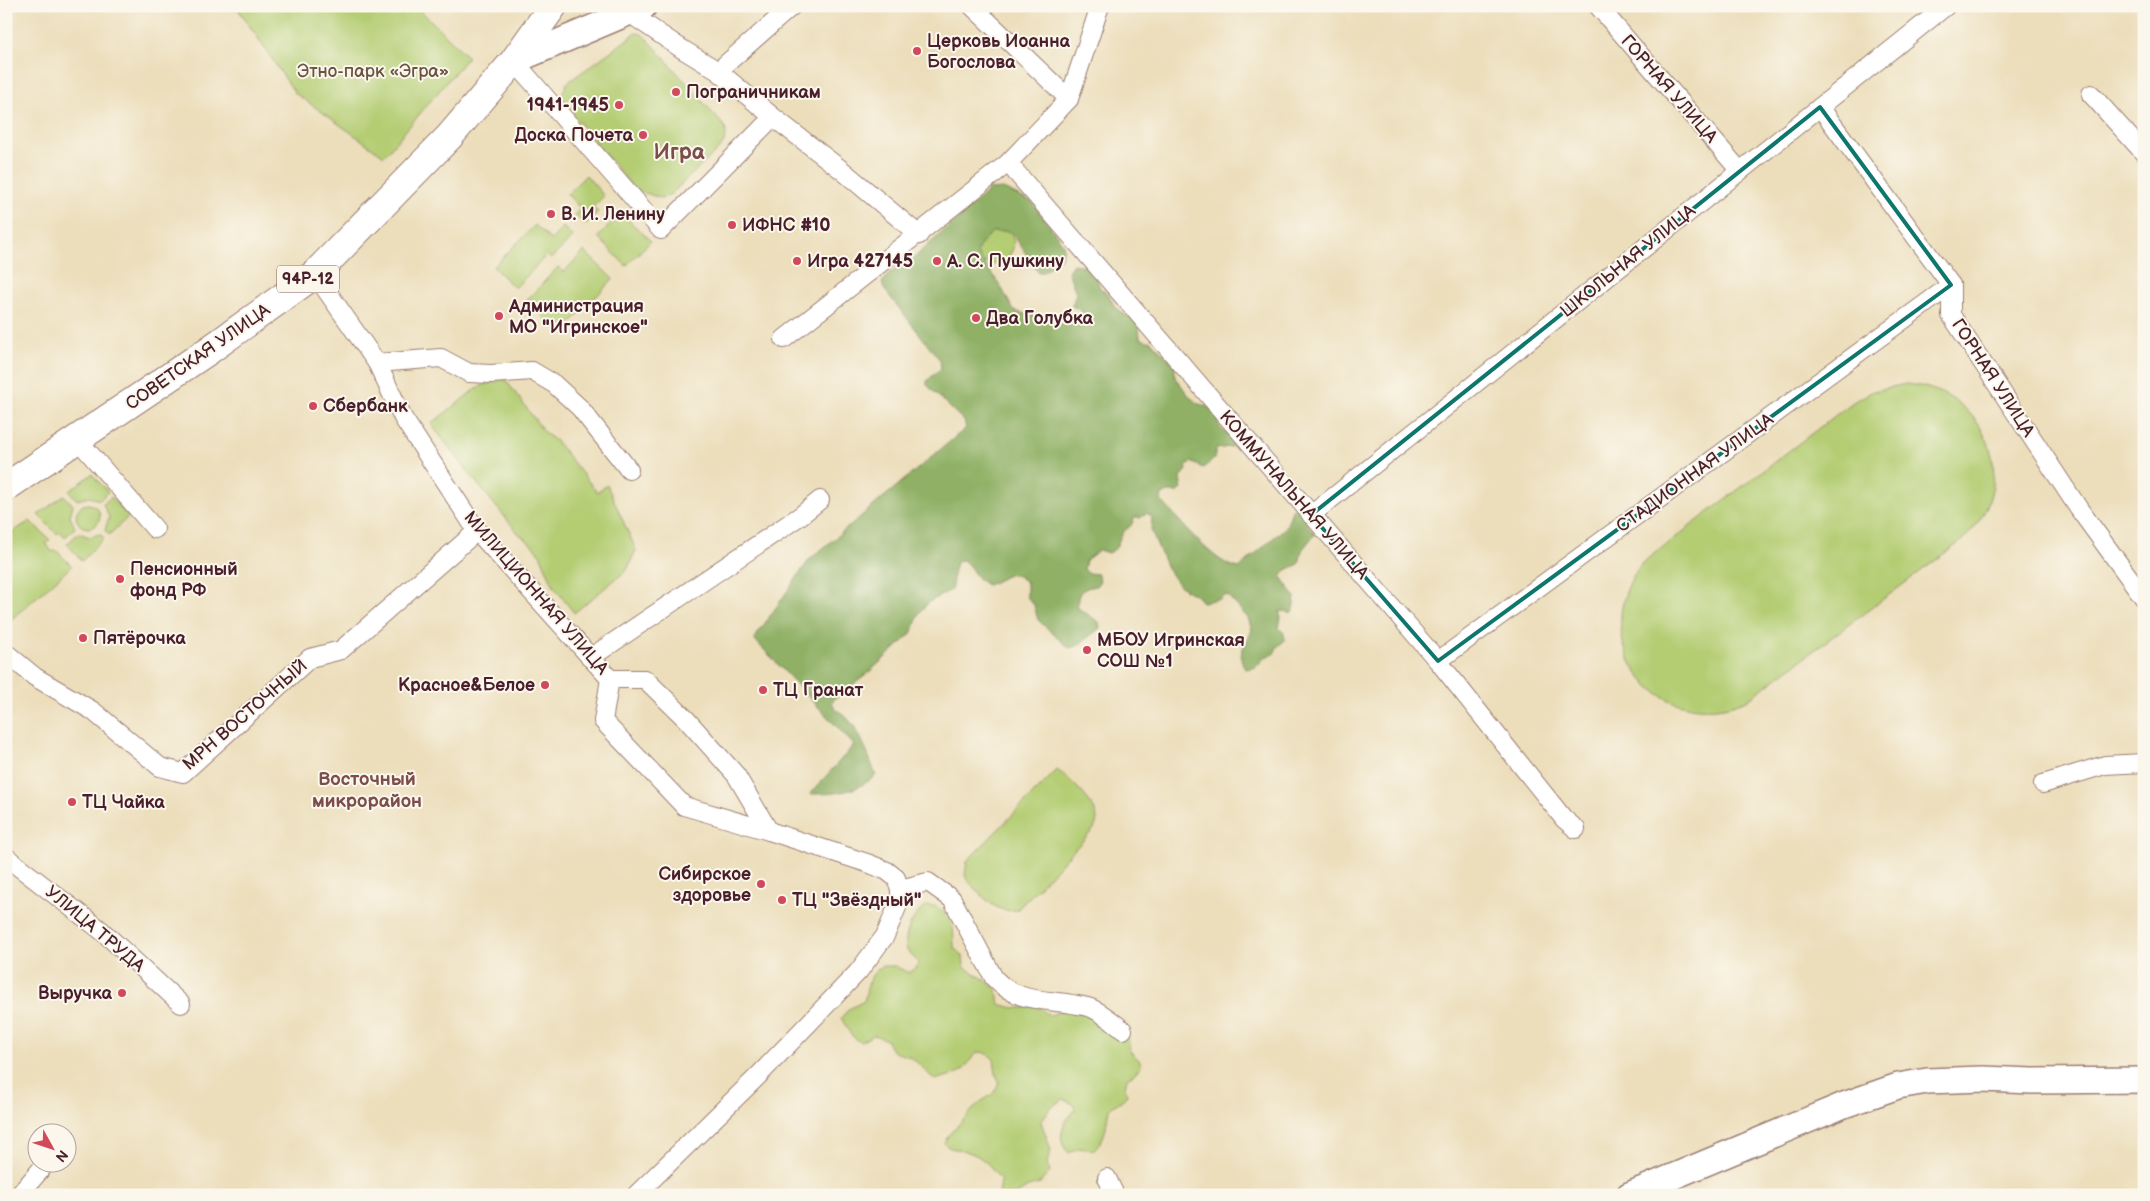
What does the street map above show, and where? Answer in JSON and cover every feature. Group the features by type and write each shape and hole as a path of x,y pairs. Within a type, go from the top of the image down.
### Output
{"main road":[{"name":"СОВЕТСКАЯ УЛИЦА","path":"6,487 208,351 315,274 449,137 514,61 553,6"}],"street":[{"path":"718,71 792,6"},
{"path":"972,6 1069,100"},
{"path":"784,339 919,235 1008,163 1069,100 1100,6"},
{"name":"ГОРНАЯ УЛИЦА","path":"1598,6 1740,171"},
{"name":"ШКОЛЬНАЯ УЛИЦА","path":"1311,515 1946,6"},
{"path":"772,117 661,230 514,61 631,8 718,71 772,117 843,171 919,235"},
{"path":"2091,94 2144,154"},
{"path":"1820,107 1952,285"},
{"name":"КОММУНАЛЬНАЯ УЛИЦА","path":"1008,163 1438,661 1564,819 1576,829"},
{"name":"МИЛИЦИОННАЯ УЛИЦА","path":"315,274 377,363 403,418 477,531 610,679 603,721 684,806 769,831 887,871 896,878 900,889"},
{"name":"ГОРНАЯ УЛИЦА","path":"1952,285 1952,315 2079,509 2144,598"},
{"name":"СТАДИОННАЯ УЛИЦА","path":"1438,661 1952,285"},
{"path":"377,363 441,358 469,373 491,374 532,371 554,384 580,408 629,470"},
{"path":"78,440 155,529"},
{"path":"590,658 800,516 820,500"},
{"name":"МРН ВОСТОЧНЫЙ","path":"6,653 35,677 93,711 160,767 183,773 310,658 341,650 477,531"},
{"path":"610,679 645,679 686,719 736,775 769,831"},
{"path":"2043,784 2105,765 2144,763"},
{"name":"УЛИЦА ТРУДА","path":"6,857 102,931 181,1004"},
{"path":"636,1195 757,1077 858,972 885,936 900,900 900,889 928,882 952,899 994,978 1014,994 1026,999 1040,999 1090,1007 1123,1030"},
{"path":"1629,1195 1844,1105 1898,1086 1927,1081 1983,1079 2032,1081 2144,1080"},
{"path":"19,1195 37,1174"},
{"path":"1107,1178 1115,1195"}],"highlighted area":[{"path":"1820,107 1951,285 1438,661 1311,515"}],"green space":[{"name":"Этно-парк «Эгра»","path":"236,6 416,6 468,57 384,156 295,93"},
{"path":"636,33 642,34 652,44 726,130 726,137 721,147 671,194 661,198 635,190 563,103 561,97 567,83"},
{"path":"586,175 604,196 593,207 598,212 585,225 575,215 580,208 567,194"},
{"path":"1003,189 1032,202 1063,244 1061,257 1055,264 1043,272 1038,272 1013,234 1007,231 992,232 979,247 977,253 1000,285 1014,311 1065,324 1076,322 1082,314 1081,310 1072,306 1076,293 1068,271 1073,264 1086,266 1096,276 1100,288 1109,295 1114,306 1122,313 1134,319 1139,326 1140,338 1151,341 1175,365 1175,378 1189,396 1195,402 1212,409 1221,429 1233,436 1238,442 1235,446 1216,449 1214,459 1203,468 1191,462 1186,466 1187,470 1180,478 1182,489 1178,492 1168,492 1162,495 1161,500 1197,540 1219,559 1239,568 1286,527 1293,508 1296,507 1309,518 1307,524 1315,534 1302,550 1299,564 1286,570 1281,577 1295,597 1293,611 1290,613 1279,612 1281,617 1279,628 1284,633 1284,641 1277,647 1274,654 1264,658 1256,667 1246,669 1241,659 1241,654 1252,630 1248,618 1228,596 1224,595 1220,599 1202,602 1195,594 1187,591 1176,582 1167,568 1151,530 1152,517 1147,513 1140,518 1134,518 1132,524 1122,534 1114,549 1108,553 1099,550 1086,560 1084,569 1088,573 1098,574 1100,581 1096,586 1081,592 1078,599 1078,608 1099,622 1100,628 1077,646 1069,648 1038,620 1034,605 1027,597 1027,583 1021,578 1016,575 1007,575 987,585 979,579 963,560 957,561 954,568 951,590 929,602 920,612 911,634 866,675 832,702 835,709 843,714 856,729 876,775 861,786 853,789 828,794 810,794 854,745 754,639 809,560 966,428 964,421 927,385 927,381 941,368 940,360 884,289 882,283 889,273 906,265 989,190"},
{"path":"621,213 651,241 626,266 598,237"},
{"path":"991,224 1011,232 1014,241 1013,250 1009,256 997,264 989,264 983,261 977,255 974,244"},
{"path":"535,225 551,240 563,227 573,237 551,259 547,255 515,288 493,267"},
{"path":"584,251 613,279 565,329 556,329 527,300 558,267 564,272"},
{"path":"505,379 545,433 556,441 597,492 607,485 636,550 627,570 574,613 554,587 540,554 518,533 431,424 478,387"},
{"path":"1906,384 1935,391 1959,404 1978,423 1989,446 1994,470 1991,496 1979,521 1959,543 1747,700 1714,708 1684,705 1658,694 1638,675 1625,650 1621,622 1626,593 1642,563 1853,402 1873,391"},
{"path":"92,474 108,492 100,500 89,497 77,500 69,491"},
{"path":"64,495 73,505 70,516 75,528 65,537 60,532 57,534 38,515"},
{"path":"111,497 129,516 109,535 105,530 109,517 103,504"},
{"path":"88,504 97,507 100,516 97,525 88,528 79,525 76,516 79,507"},
{"path":"30,521 50,540 46,543 52,552 56,550 72,566 6,624 6,536"},
{"path":"78,533 90,537 100,534 104,538 82,561 67,544"},
{"path":"1057,770 1085,796 1094,809 1097,816 1094,829 1018,909 1003,910 990,903 967,880 965,875 967,861"},
{"path":"927,906 936,906 950,920 953,929 954,948 963,956 964,967 984,979 997,990 999,1004 1016,1008 1033,1005 1040,1007 1048,1015 1066,1008 1114,1025 1128,1037 1130,1051 1140,1061 1141,1066 1134,1074 1127,1078 1125,1087 1127,1095 1109,1110 1104,1136 1093,1150 1078,1148 1069,1153 1062,1142 1061,1136 1067,1119 1075,1109 1073,1104 1063,1099 1051,1107 1041,1122 1051,1150 1047,1163 1050,1172 1039,1184 1028,1187 1015,1195 999,1195 1001,1181 982,1159 971,1153 949,1147 944,1143 968,1114 994,1091 999,1082 994,1059 988,1054 980,1052 973,1056 961,1071 935,1080 911,1058 896,1053 891,1049 887,1040 874,1035 860,1042 851,1035 841,1018 849,1009 864,1001 873,974 882,966 895,966 909,973 917,967 918,962 907,950 906,938 910,925 918,913"}],"place":[{"name":"Церковь Иоанна Богослова","path":"917,51"},
{"name":"Пограничникам","path":"676,92"},
{"name":"1941-1945","path":"619,105"},
{"name":"Доска Почета","path":"643,135"},
{"name":"В. И. Ленину","path":"551,214"},
{"name":"ИФНС #10","path":"732,225"},
{"name":"Игра 427145","path":"797,261"},
{"name":"А. С. Пушкину","path":"937,261"},
{"name":"Администрация МО \"Игринское\"","path":"499,316"},
{"name":"Два Голубка","path":"976,318"},
{"name":"Сбербанк","path":"313,406"},
{"name":"Пенсионный фонд РФ","path":"120,579"},
{"name":"Пятёрочка","path":"83,638"},
{"name":"МБОУ Игринская СОШ №1","path":"1087,650"},
{"name":"Красное&Белое","path":"545,685"},
{"name":"ТЦ Гранат","path":"763,690"},
{"name":"ТЦ Чайка","path":"72,802"},
{"name":"Сибирское здоровье","path":"761,884"},
{"name":"ТЦ \"Звёздный\"","path":"782,900"},
{"name":"Выручка","path":"122,993"}],"district":[{"name":"Игра","path":"679,152"},
{"name":"Восточный микрорайон","path":"367,790"}]}
